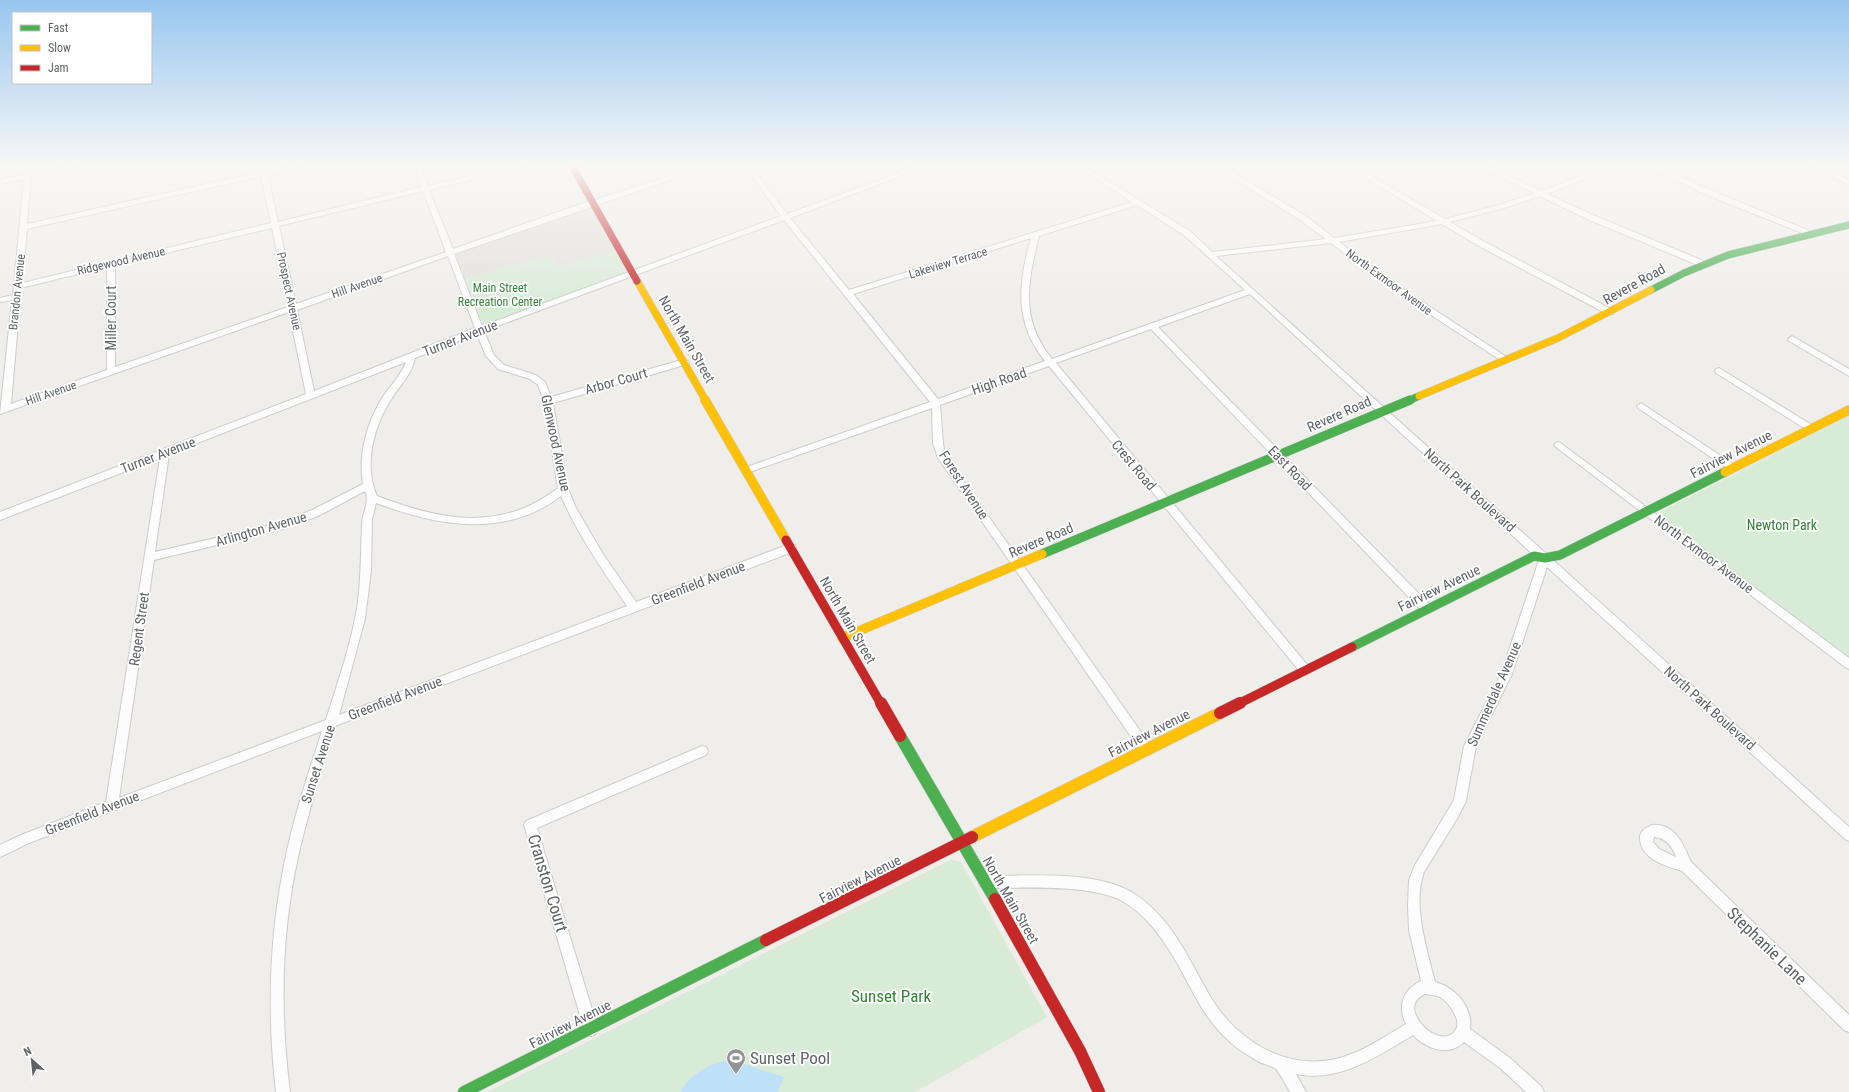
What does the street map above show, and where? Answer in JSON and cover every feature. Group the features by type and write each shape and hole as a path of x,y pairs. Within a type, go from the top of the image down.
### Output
{"street":[{"name":"Brandon Avenue","path":"3,410 25,215"},
{"path":"24,227 78,215"},
{"name":"Prospect Avenue","path":"273,215 311,396"},
{"name":"Ridgewood Avenue","path":"18,286 316,215"},
{"name":"Glenwood Avenue","path":"436,215 490,356 495,363 510,371 533,377 542,384 548,400 563,489 571,508 590,543 634,607"},
{"name":"Hill Avenue","path":"3,410 560,215"},
{"name":"North Main Street","path":"600,215 632,273 685,362 790,548 985,882 1080,1051 1099,1092"},
{"name":"Turner Avenue","path":"0,516 311,396 410,356 789,215"},
{"name":"Lakeview Terrace","path":"849,293 1099,215"},
{"name":"North Park Boulevard","path":"1160,215 1180,227 1210,254 1849,835"},
{"name":"North Exmoor Avenue","path":"1298,215 1403,294 1505,360"},
{"path":"1433,215 1519,264 1610,312"},
{"path":"1210,254 1333,241 1445,222 1469,215"},
{"path":"1588,215 1702,264"},
{"path":"1764,215 1812,234"},
{"path":"786,216 936,403"},
{"name":"Revere Road","path":"842,638 1558,338 1593,322 1702,264 1748,248 1828,232 1849,224"},
{"name":"Crest Road","path":"1035,236 1024,277 1024,304 1031,330 1044,354 1305,670"},
{"name":"Miller Court","path":"111,264 111,372"},
{"name":"High Road","path":"747,470 1251,291"},
{"path":"0,300 17,296"},
{"name":"East Road","path":"1153,327 1427,609"},
{"path":"1792,339 1849,373"},
{"path":"410,356 410,366 386,400 375,421 369,443 366,471 367,486 373,498 424,516 464,521 483,521 502,519 525,513 540,506 563,489"},
{"name":"Arbor Court","path":"548,400 685,362"},
{"path":"1719,371 1812,429"},
{"name":"Forest Avenue","path":"936,403 938,443 941,456 1147,750"},
{"path":"1641,406 1733,468"},
{"name":"Fairview Avenue","path":"464,1092 1534,556 1545,558 1560,555 1849,410"},
{"name":"North Exmoor Avenue","path":"1558,444 1849,664"},
{"name":"Regent Street","path":"112,806 165,452"},
{"name":"Arlington Avenue","path":"149,557 277,527 315,513 367,486"},
{"name":"Sunset Avenue","path":"283,1092 277,1024 277,974 281,914 286,879 298,827 331,723 350,658 361,613 367,555 368,508 373,498"},
{"name":"Greenfield Avenue","path":"0,851 25,839 790,548"},
{"name":"Summerdale Avenue","path":"1429,987 1416,930 1414,906 1415,880 1419,869 1454,813 1460,800 1470,746 1506,674 1545,558"},
{"name":"Cranston Court","path":"591,1029 530,825 702,751"},
{"name":"Stephanie Lane","path":"1686,866 1849,1025"},
{"path":"985,882 1039,882 1090,885 1115,890 1134,901 1154,918 1166,933 1213,1013 1225,1027 1241,1043 1281,1065 1308,1069 1335,1066 1358,1058 1414,1027"},
{"path":"1423,987 1429,987 1445,992 1461,1011 1464,1022 1462,1032 1457,1040 1448,1044 1437,1043 1426,1038 1414,1027 1410,1019 1407,1008 1409,998 1414,991 1423,987"},
{"path":"1462,1032 1505,1063 1536,1092"},
{"path":"1281,1065 1299,1092"}],"shaded area":[{"path":"563,215 597,215 617,251 557,267 552,256 465,279 454,253"}],"green space":[{"name":"Main Street Recreation Center","path":"617,251 628,272 484,327 465,279 552,255 557,267"},
{"name":"Newton Park","path":"1849,416 1849,659 1667,522 1662,518 1660,512"},
{"name":"Sunset Park","path":"951,860 961,862 1047,1017 915,1092 487,1092"}],"water":[{"name":"Sunset Pool","path":"728,1061 737,1062 784,1077 778,1092 680,1092 694,1075 706,1067"}],"traffic: fast":[{"path":"1651,290 1684,273 1728,255 1849,225"},
{"path":"1042,554 1419,396"},
{"path":"1352,647 1534,556 1545,558 1560,555 1725,472"},
{"path":"900,736 995,899"},
{"path":"464,1092 766,940"}],"traffic: slow":[{"path":"637,281 786,540"},
{"path":"1419,396 1558,338 1651,290"},
{"path":"1725,472 1849,410"},
{"path":"842,638 1042,554"},
{"path":"972,837 1220,713"}],"traffic: jam":[{"path":"600,215 637,281"},
{"path":"786,540 900,736"},
{"path":"1220,713 1352,647"},
{"path":"766,940 972,837"},
{"path":"995,899 1080,1051 1099,1092"}],"place":[{"name":"Sunset Pool","path":"736,1075"}]}
